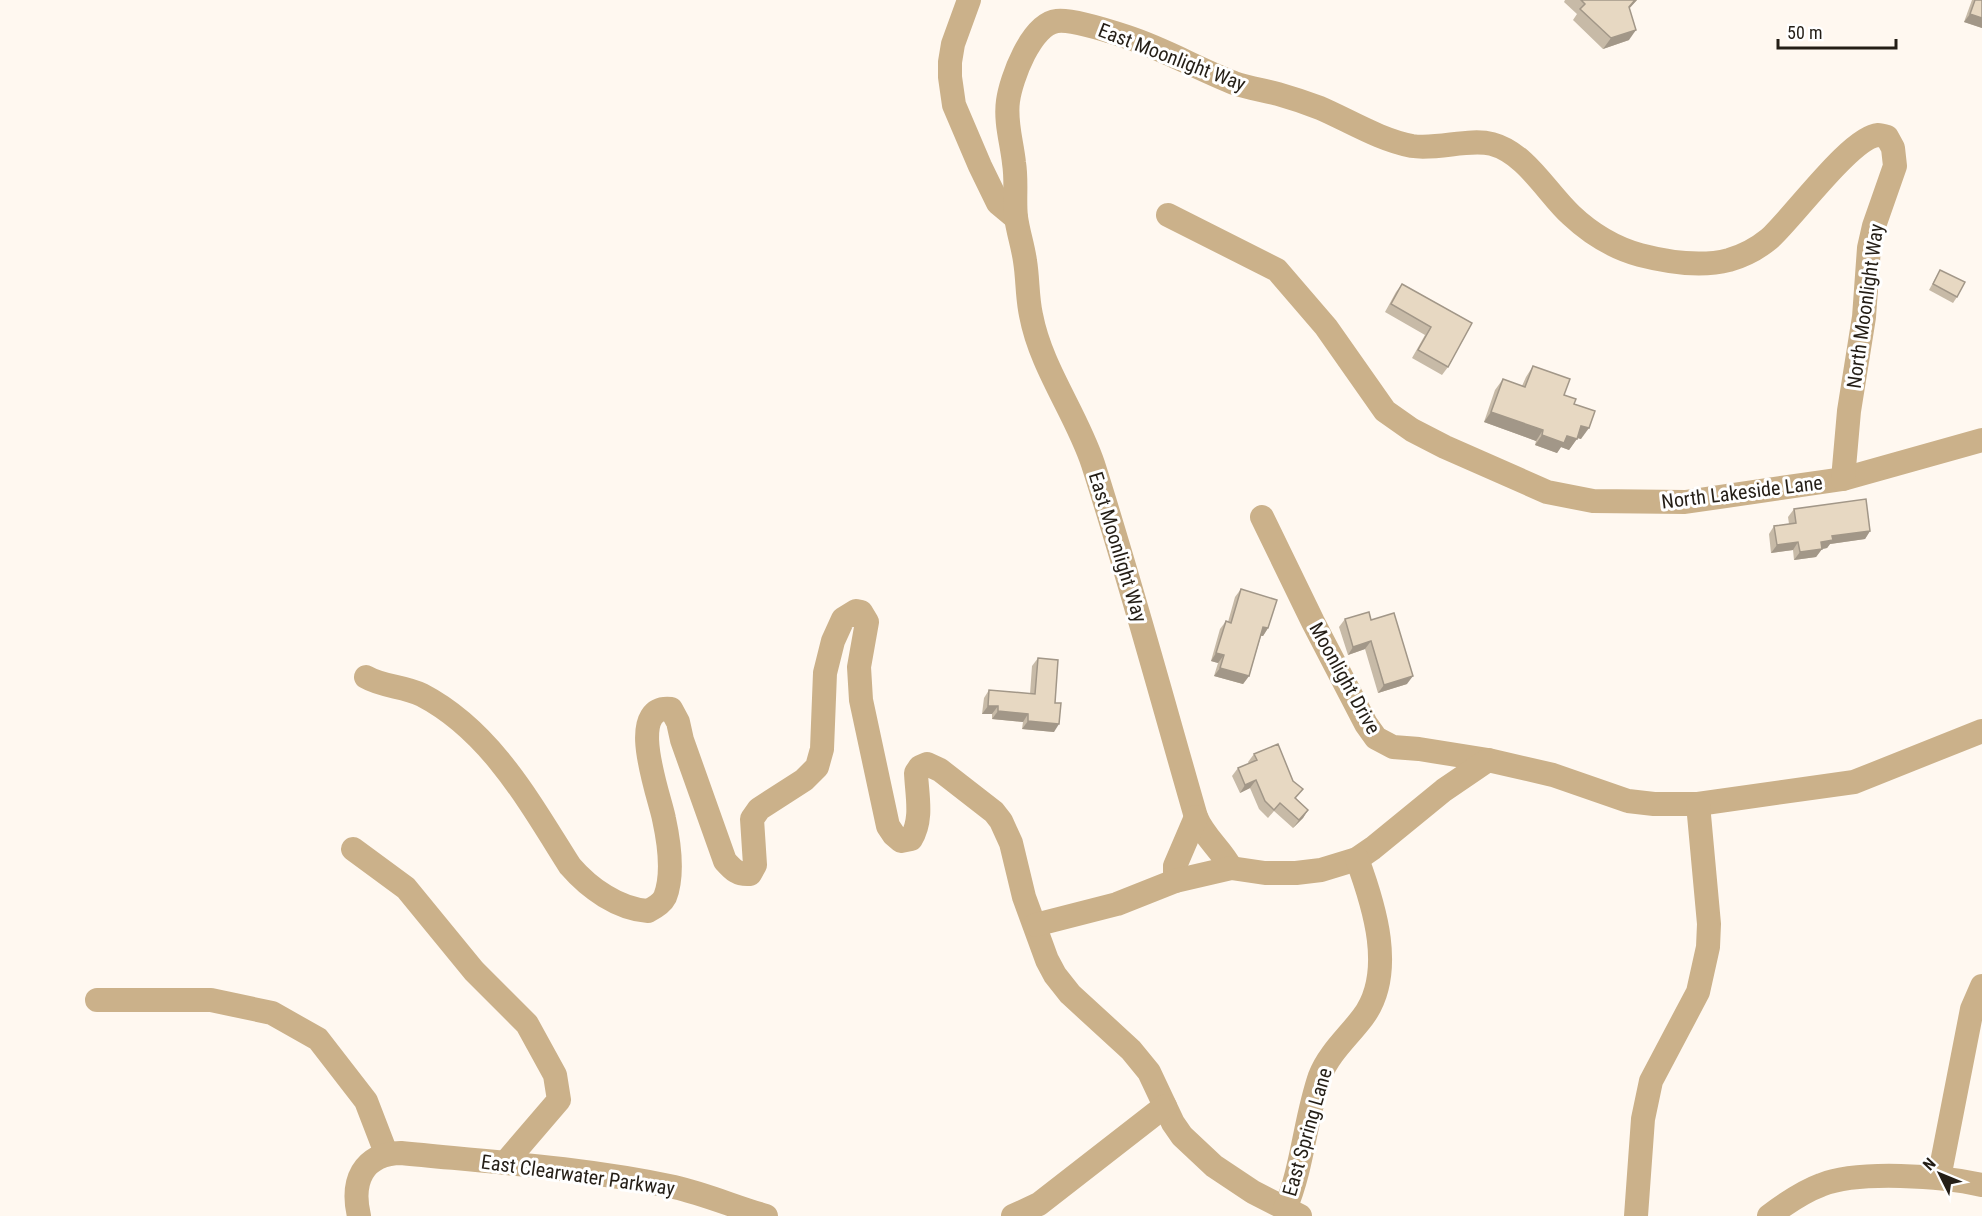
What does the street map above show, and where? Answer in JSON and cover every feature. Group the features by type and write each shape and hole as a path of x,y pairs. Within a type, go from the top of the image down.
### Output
{"street":[{"path":"969,0 953,44 950,62 954,105 998,203 1016,218"},
{"name":"East Moonlight Way","path":"1231,868 1223,853 1201,830 1196,817 1137,608 1092,461 1079,428 1047,362 1031,315 1026,266 1016,218 1017,193 1007,103 1012,83 1036,33 1057,21 1100,28 1145,43 1235,83 1299,100 1378,135 1410,145 1440,147 1473,142 1492,144 1521,160 1570,214 1590,232 1638,255 1659,259 1695,263 1728,261 1742,255 1764,243 1828,173 1866,140 1877,135 1887,137"},
{"name":"North Moonlight Way","path":"1843,479 1849,411 1864,317 1869,248 1874,226 1895,166 1893,148 1887,137"},
{"name":"North Lakeside Lane","path":"1168,215 1277,270 1326,327 1385,411 1420,435 1469,459 1547,492 1593,501 1685,502 1843,479 1982,440"},
{"name":"Moonlight Drive","path":"1262,517 1313,622 1366,724 1376,738 1392,747 1488,760"},
{"path":"366,677 374,682 401,687 422,695 459,720 507,769 580,878 594,889 623,905 648,911 664,899 669,883 669,859 664,818 651,770 647,733 649,720 654,712 662,708 671,709 678,722 682,740 726,861 734,871 742,875 750,874 755,865 752,819 759,809 804,780 817,767 822,749 825,673 834,641 843,619 855,611 861,612 867,622 859,667 861,700 888,826 894,835 901,841 911,839 916,830 919,819 916,773 920,767 927,764 940,770 994,812 1001,821 1011,843 1016,872 1047,960 1055,975 1070,994 1131,1050 1149,1071 1182,1136 1214,1166 1253,1192 1292,1212"},
{"path":"1035,925 1117,904 1175,881 1231,868 1265,873 1296,873 1321,870 1357,859 1444,790 1488,760 1553,775 1628,801 1654,804 1698,804 1854,782 1982,731"},
{"path":"1636,1216 1643,1119 1651,1081 1698,992 1708,947 1709,924 1698,804"},
{"path":"1175,881 1175,866 1196,817"},
{"path":"353,849 406,888 474,971 527,1024 555,1075 558,1100 506,1163"},
{"name":"East Spring Lane","path":"1292,1212 1292,1192 1324,1065 1364,1015 1372,1001 1380,973 1376,924 1357,859"},
{"path":"1940,1178 1972,1009 1982,986"},
{"path":"97,1000 211,1000 272,1013 318,1039 366,1101 386,1153 368,1164 361,1176 356,1188 359,1216"},
{"path":"1013,1216 1039,1204 1131,1130 1165,1106"},
{"name":"East Clearwater Parkway","path":"386,1153 581,1172 675,1188 717,1199 766,1216"},
{"path":"1769,1216 1795,1198 1820,1185 1839,1179 1940,1178 1982,1185"}],"building":[{"path":"1581,0 1635,0 1629,7 1636,30 1611,38 1580,9 1585,4"},
{"path":"1975,0 1982,0 1982,18 1970,14"},
{"path":"1940,270 1965,282 1957,297 1933,284"},
{"path":"1402,284 1472,323 1448,367 1418,350 1431,327 1391,304"},
{"path":"1533,366 1570,379 1564,395 1576,399 1574,404 1595,411 1589,428 1581,426 1577,439 1567,436 1564,443 1542,435 1543,430 1491,412 1503,379 1525,387"},
{"path":"1866,499 1870,531 1832,536 1833,540 1821,542 1822,549 1800,552 1798,542 1777,545 1774,526 1796,523 1794,509"},
{"path":"1241,589 1277,600 1268,628 1263,627 1249,676 1220,668 1224,655 1216,653 1226,621 1231,623"},
{"path":"1369,612 1371,620 1394,613 1413,676 1384,685 1371,641 1353,647 1345,619"},
{"path":"1038,658 1058,660 1055,703 1061,703 1059,724 1028,721 1028,714 998,711 998,706 988,706 989,690 1035,694"},
{"path":"1278,744 1293,781 1303,789 1295,798 1308,810 1299,820 1280,803 1274,810 1265,801 1256,780 1245,785 1238,768 1257,760 1254,754"}]}
